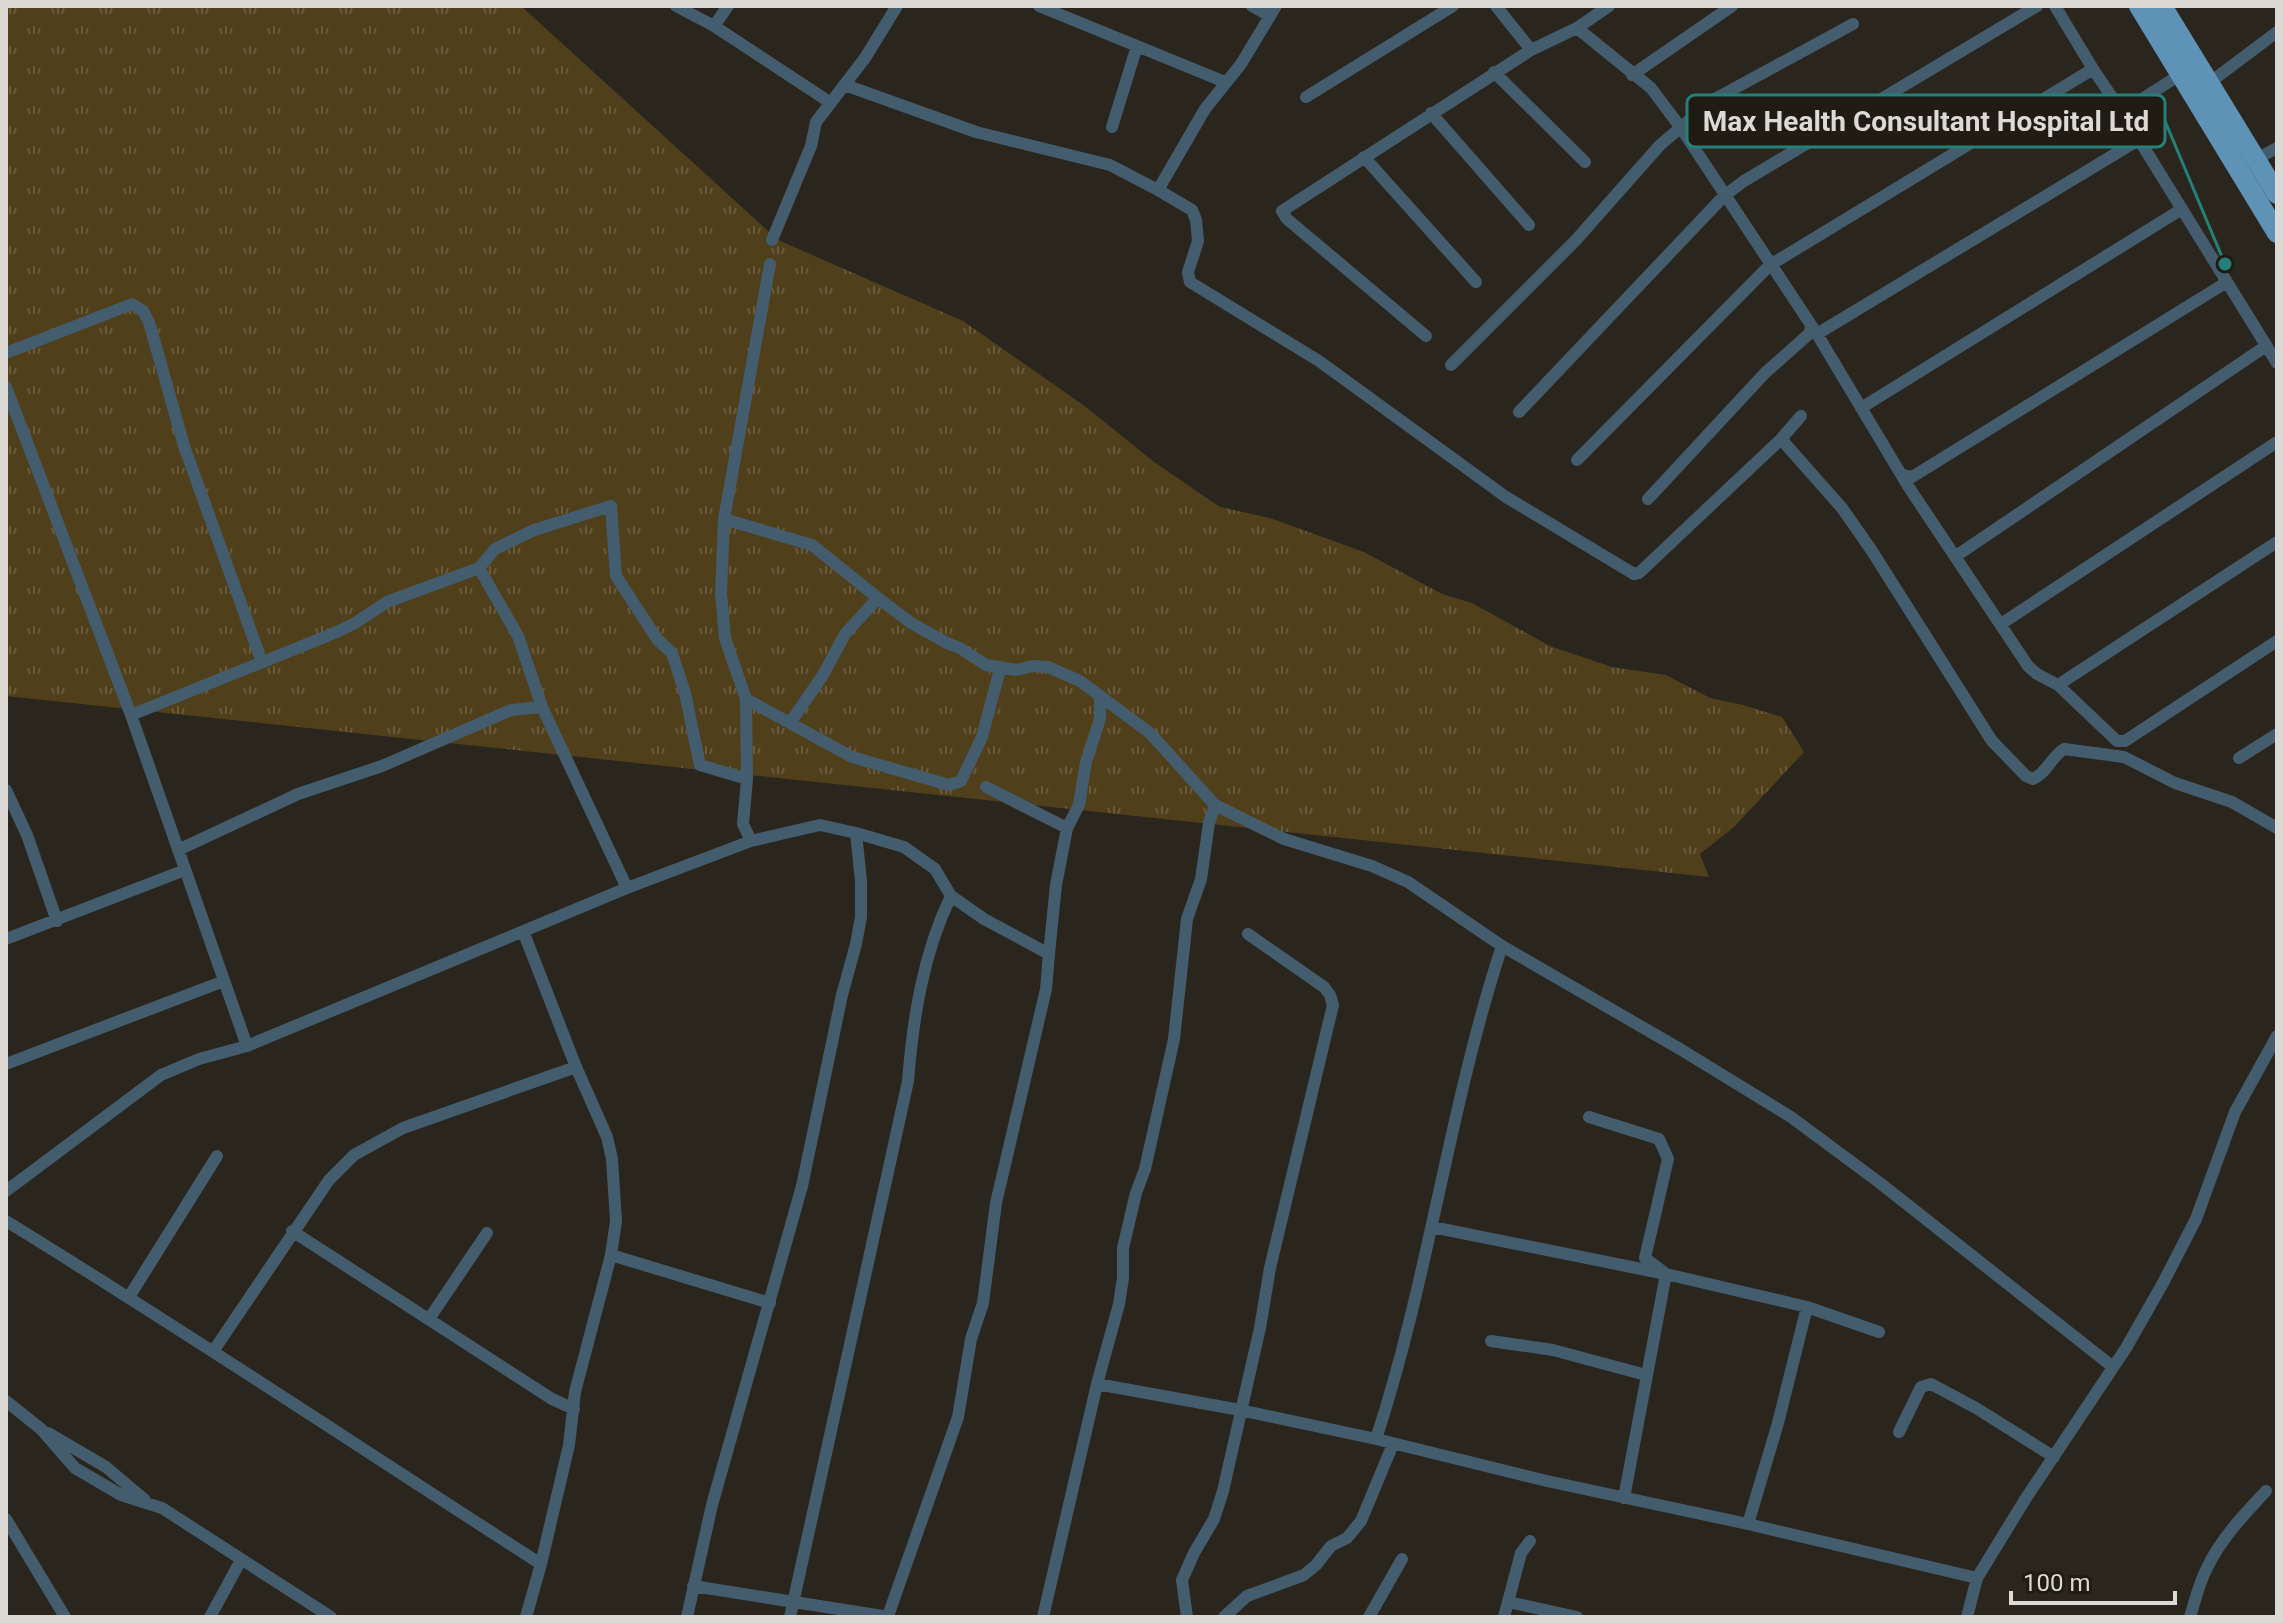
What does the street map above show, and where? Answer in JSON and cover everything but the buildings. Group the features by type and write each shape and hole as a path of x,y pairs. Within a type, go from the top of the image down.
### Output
{"main road":[{"path":"2139,6 2277,233"},
{"path":"2162,6 2277,194"}],"street":[{"path":"676,6 714,26 831,103"},
{"path":"714,26 728,6"},
{"path":"772,240 811,146 816,122 845,85 897,6"},
{"path":"1039,6 1225,82"},
{"path":"1158,190 1205,109 1241,64 1273,11 1252,6"},
{"path":"1306,97 1453,6"},
{"path":"1496,6 1531,50"},
{"path":"1426,336 1287,219 1282,211 1494,72 1577,28 1609,6"},
{"path":"1632,75 1732,6"},
{"path":"1519,412 1724,196 1744,181 2037,6"},
{"path":"2055,6 2277,363"},
{"path":"1451,365 1576,240 1660,145 1713,100 1853,24"},
{"path":"1577,28 1651,88 1681,128 1814,329 1902,475 2028,666 2037,674 2058,685 2117,741 2129,741 2136,733 2277,641"},
{"path":"2209,83 2277,32"},
{"path":"1112,127 1137,46"},
{"path":"1577,460 1770,265 2093,69"},
{"path":"1494,72 1585,162"},
{"path":"2122,112 2181,74"},
{"path":"845,85 976,132 1110,165 1192,210 1198,241 1188,272 1190,282 1319,361 1506,497 1634,574 1639,573 1781,439 1801,416"},
{"path":"1431,113 1529,225"},
{"path":"1648,499 1765,373 1814,329 2140,139"},
{"path":"2256,159 2277,148"},
{"path":"1364,157 1476,282"},
{"path":"1861,408 2182,209"},
{"path":"751,841 743,824 747,779 746,699 728,650 721,593 724,519 770,264"},
{"path":"1902,475 1912,477 2227,282"},
{"path":"6,353 132,304 143,311 149,322 184,446 262,662"},
{"path":"1956,556 2266,346"},
{"path":"6,387 131,715 247,1046"},
{"path":"1781,439 1842,508 1992,741 2026,776 2033,779 2041,775 2057,753 2064,749 2124,757 2175,783 2232,802 2277,828"},
{"path":"2001,624 2277,442"},
{"path":"131,715 337,632 387,602 479,568 495,549 534,530 611,506 616,576 657,639 672,653 685,693 700,765 747,779"},
{"path":"724,519 812,545 911,623 986,665 1017,670 1032,666 1048,667 1080,681 1150,733 1215,805 1284,839 1372,866 1408,882 1502,946 1791,1117 1892,1192 2113,1367"},
{"path":"2058,685 2277,542"},
{"path":"479,568 518,636 542,707 627,888"},
{"path":"790,723 823,675 845,634 878,598"},
{"path":"746,699 852,757 949,785 961,781 982,737 1000,669"},
{"path":"693,1586 889,1617 958,1417 971,1339 983,1303 996,1203 1046,989 1056,885 1067,828 1079,805 1086,762 1100,719 1100,697"},
{"path":"178,850 298,794 382,766 511,710 542,707"},
{"path":"2239,758 2277,734"},
{"path":"986,787 1067,828"},
{"path":"6,790 27,835 57,921"},
{"path":"1043,1617 1097,1384 1119,1304 1123,1248 1145,1169 1174,1039 1187,919 1201,879 1209,823 1215,805"},
{"path":"6,1191 161,1075 199,1059 247,1046 627,888 751,841 820,825 904,847 935,869 951,896 984,919 1049,954"},
{"path":"687,1617 712,1505 802,1186 861,917 856,833"},
{"path":"6,939 185,870"},
{"path":"790,1617 908,1081 915,1018 931,943 951,896"},
{"path":"523,931 607,1137 612,1159 616,1221 611,1255 575,1392 569,1445 526,1617"},
{"path":"1187,1617 1182,1580 1220,1505 1260,1328 1270,1268 1333,1005 1324,987 1248,934"},
{"path":"1376,1439 1396,1376 1483,1007 1502,946"},
{"path":"6,1064 224,981"},
{"path":"1967,1617 1977,1578 2113,1367 2163,1283 2196,1219 2235,1112 2277,1036"},
{"path":"214,1350 292,1231 329,1180 354,1155 403,1128 576,1067"},
{"path":"1589,1117 1659,1139 1666,1149 1668,1159 1645,1258 1666,1274"},
{"path":"129,1297 217,1156"},
{"path":"6,1221 214,1350 266,1388 541,1564"},
{"path":"1432,1227 1666,1274 1807,1307 1879,1332"},
{"path":"292,1231 552,1399 574,1409"},
{"path":"429,1319 487,1233"},
{"path":"611,1255 770,1303"},
{"path":"1624,1498 1666,1274"},
{"path":"1748,1524 1778,1423 1807,1307"},
{"path":"1491,1341 1553,1350 1646,1375"},
{"path":"1097,1384 1376,1439 1977,1578"},
{"path":"1899,1432 1921,1387 1931,1384 2054,1457"},
{"path":"6,1401 41,1429 75,1468 121,1495 162,1508 331,1617"},
{"path":"1224,1617 1247,1596 1304,1575 1331,1546 1347,1538 1361,1521 1393,1444"},
{"path":"2190,1617 2214,1553 2266,1491"},
{"path":"6,1519 65,1617"},
{"path":"1504,1617 1521,1553 1530,1541"},
{"path":"1369,1617 1402,1559"},
{"path":"210,1617 241,1560"},
{"path":"1508,1602 1577,1617"}],"green space":[{"path":"6,6 521,6 778,240 963,321 1086,407 1154,462 1220,507 1270,518 1364,552 1442,594 1472,603 1550,646 1612,667 1666,675 1710,698 1782,717 1804,752 1734,827 1700,854 1709,877 6,696"}],"place":[{"name":"Max Health Consultant Hospital Ltd","path":"2225,264"}]}
